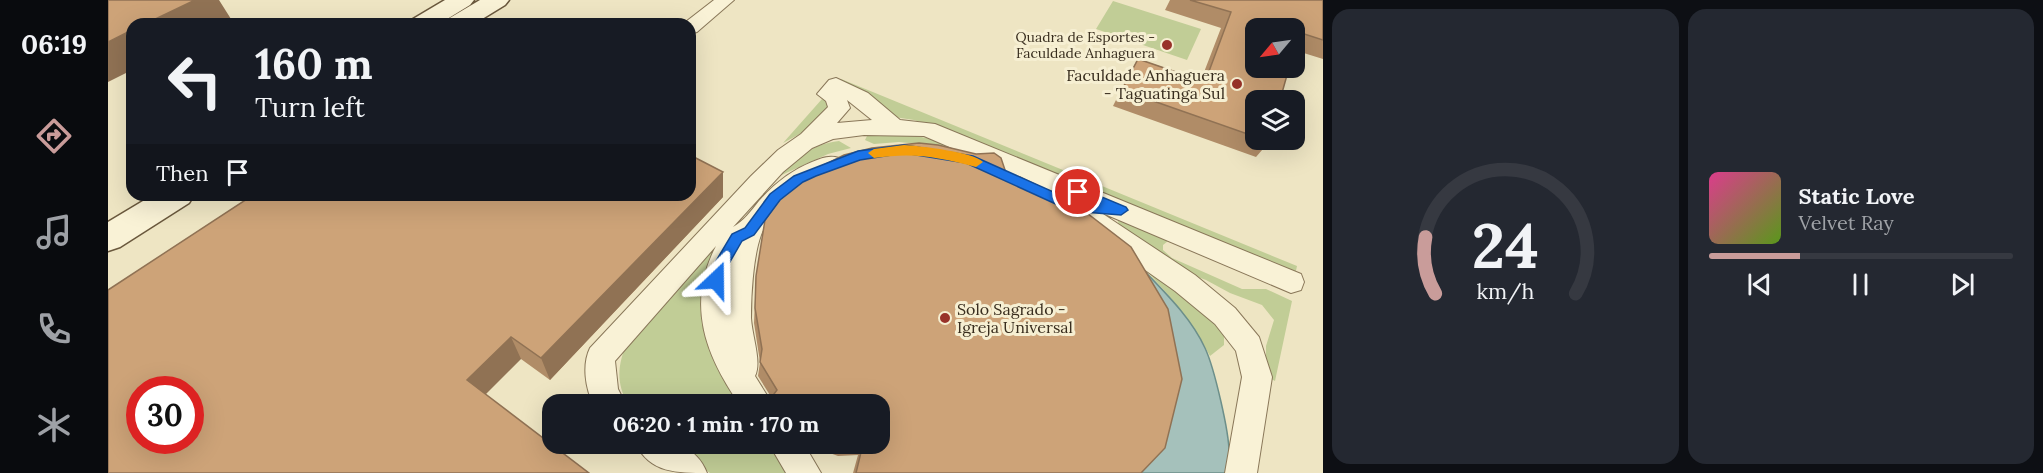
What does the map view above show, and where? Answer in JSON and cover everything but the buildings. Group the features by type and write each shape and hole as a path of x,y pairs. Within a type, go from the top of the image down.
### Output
{"main road":[{"path":"432,18 462,0"},
{"path":"467,18 496,0"},
{"path":"108,215 131,201"},
{"path":"108,238 168,201"}],"street":[{"path":"696,23 725,0"},
{"path":"604,394 600,357 759,182 805,142 839,108 835,97 828,94 836,85 860,98 904,149 968,159 1076,208 1185,283 1225,316 1249,346 1257,377 1241,473"},
{"path":"805,142 840,131 893,138 927,129 1291,282"},
{"path":"754,394 742,360 736,322 738,291 749,231 775,197 799,179 825,166 858,156"},
{"path":"1076,208 1121,210"},
{"path":"665,454 691,473"},
{"path":"792,454 805,473"}],"green space":[{"name":"Quadra de Esportes - Faculdade Anhaguera","path":"1113,1 1201,29 1187,60 1096,29"},
{"path":"841,79 1297,266 1295,275 940,128 894,117 836,84"},
{"path":"822,99 830,106 813,127 783,143"},
{"path":"902,133 931,139 954,148 899,142 874,144 865,140 868,134"},
{"path":"839,141 851,148 828,154 775,178 812,149"},
{"path":"1117,218 1175,241 1168,241 1163,245 1163,250 1172,258 1242,289 1266,289 1292,301 1275,381 1266,376 1266,346 1274,320 1262,305 1175,269 1121,233"},
{"path":"727,224 739,394 623,394 619,372 628,339"},
{"path":"1136,260 1195,304 1224,334 1224,345 1210,356 1176,305"},
{"path":"683,454 781,454 798,473 710,473"}],"water":[{"path":"1136,262 1183,313 1199,336 1209,357 1229,445 1226,473 1137,473"}],"slow traffic":[{"path":"874,153 904,149 933,152 976,162"}],"place":[{"name":"Quadra de Esportes - Faculdade Anhaguera","path":"1167,45"},
{"name":"Faculdade Anhaguera - Taguatinga Sul","path":"1237,84"},
{"name":"Solo Sagrado - Igreja Universal","path":"945,318"}],"route":[{"path":"716,280 720,266 737,238 749,231 775,197 812,172 858,156 904,149 968,159 1076,208 1121,210 1078,192"}]}
